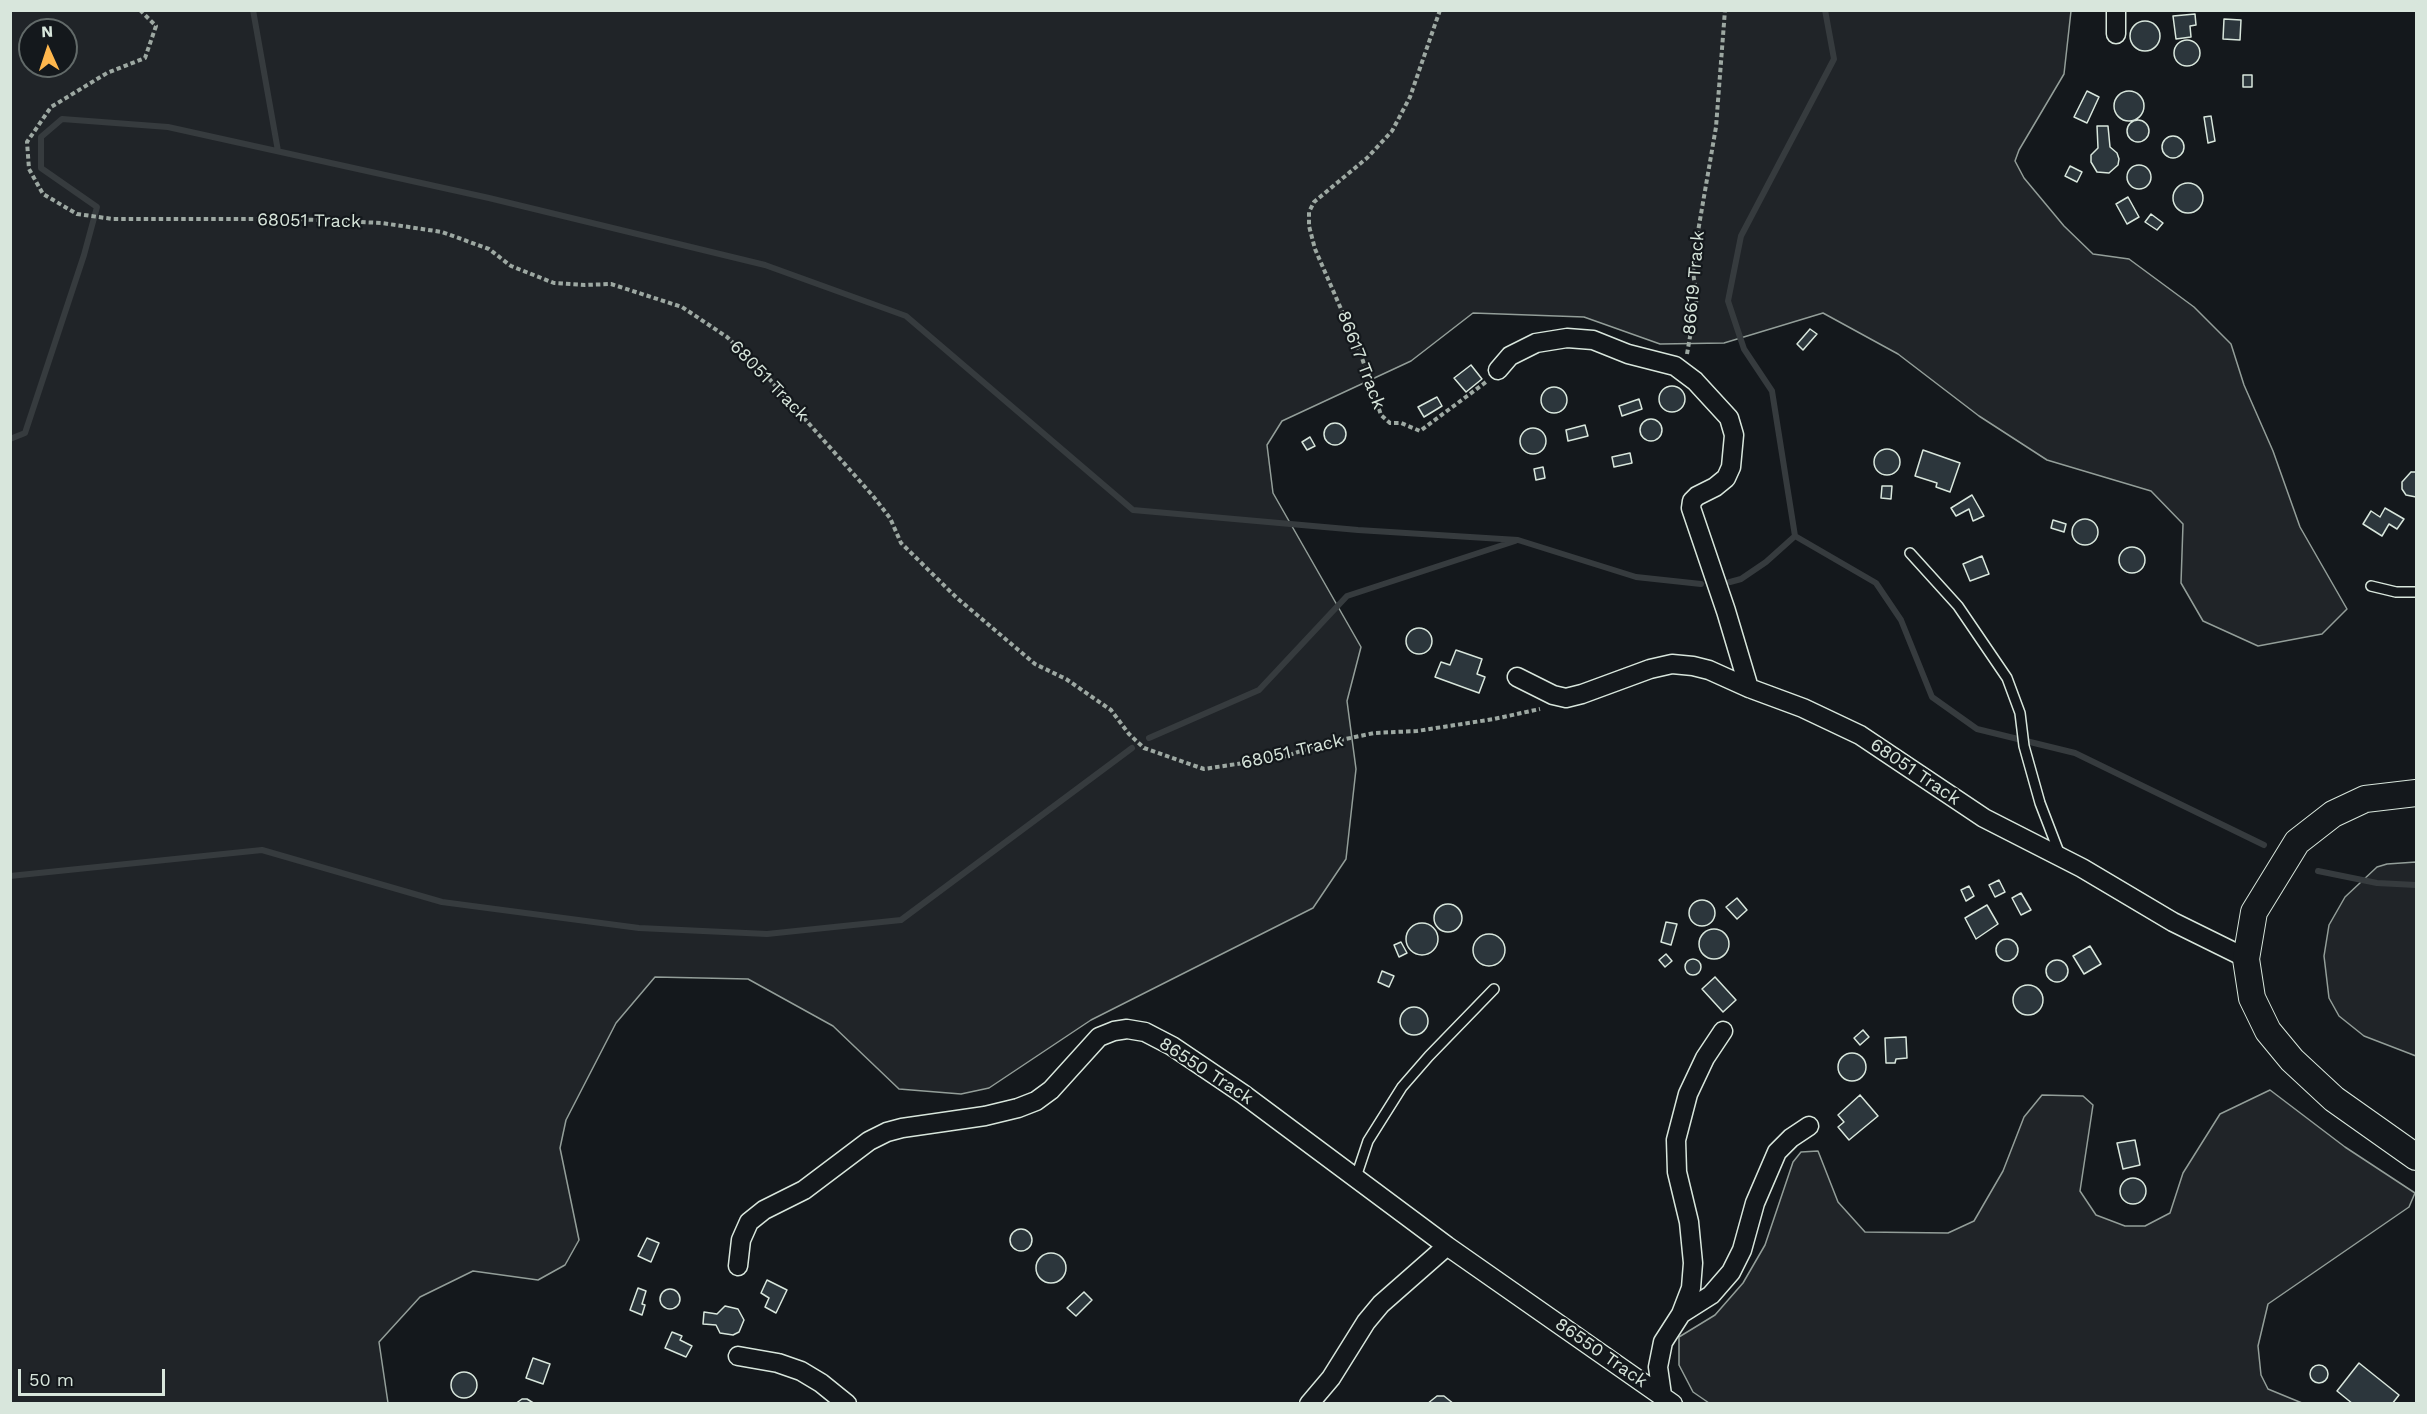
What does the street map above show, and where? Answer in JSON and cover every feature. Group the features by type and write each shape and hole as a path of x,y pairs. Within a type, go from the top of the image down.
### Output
{"street":[{"path":"2116,10 2116,34"},
{"path":"1498,370 1510,356 1526,346 1554,339 1593,340 1628,354 1676,366 1695,381 1730,418 1734,435 1731,467 1726,478 1692,501 1691,508 1749,688"},
{"name":"68051 Track","path":"1566,698 1650,669 1672,664 1709,670 1803,708 1860,735 1984,818 2060,857 2173,922 2246,958"},
{"path":"1517,677 1552,695 1566,698"},
{"path":"2416,793 2364,799 2333,814 2297,842 2254,912 2246,958 2252,998 2268,1031 2292,1060 2334,1099 2416,1157"},
{"name":"86550 Track","path":"738,1266 741,1240 749,1222 764,1210 804,1190 868,1141 886,1131 985,1116 1036,1101 1051,1090 1099,1037 1127,1029 1144,1032 1172,1046 1243,1094 1447,1246 1667,1399"},
{"path":"1667,1399 1658,1367 1663,1342 1681,1314 1691,1288 1693,1246 1677,1172 1676,1140 1688,1094 1705,1058 1723,1031"},
{"path":"1681,1314 1711,1295 1731,1272 1742,1250 1755,1203 1777,1152 1791,1138 1809,1126"},
{"path":"1310,1404 1331,1378 1366,1322 1381,1304 1447,1246"},
{"path":"738,1356 778,1363 801,1371 821,1383 847,1404"}],"lane":[{"path":"1910,553 1958,606 2007,678 2020,713 2024,746 2040,803 2060,857"},
{"path":"2371,585 2396,592 2416,592"},
{"path":"1356,1177 1368,1141 1402,1087 1494,989"}],"path":[{"name":"68051 Track","path":"140,10 156,26 145,58 107,73 51,107 27,142 29,169 43,194 78,214 112,219 294,219 382,223 442,232 489,249 511,266 554,283 611,284 682,307 727,337 765,374 873,496 890,518 901,543 957,598 1035,664 1066,679 1111,710 1129,734 1144,748 1204,769 1233,766 1283,757 1322,744 1374,733 1417,731 1536,711 1566,698"},
{"name":"86617 Track","path":"1440,10 1410,97 1392,131 1367,158 1314,202 1309,212 1309,226 1315,249 1361,355 1381,415 1390,423 1401,423 1420,431 1478,389 1498,370"},
{"name":"86619 Track","path":"1684,373 1697,297 1692,273 1716,128 1725,10"}],"shaded area":[{"path":"10,11 2071,11 2064,74 2019,150 2015,161 2024,178 2064,226 2093,254 2129,259 2194,307 2231,344 2244,385 2273,451 2300,527 2347,609 2322,634 2258,646 2203,621 2181,583 2183,524 2151,491 2047,460 1979,416 1898,354 1823,313 1724,343 1660,344 1584,317 1473,313 1411,361 1282,421 1267,445 1273,493 1361,647 1347,701 1356,769 1346,859 1313,908 1091,1020 989,1088 961,1094 899,1089 833,1026 748,979 655,977 616,1023 566,1120 560,1148 579,1240 565,1265 538,1280 473,1271 420,1297 379,1342 388,1403 11,1403"},
{"path":"2416,862 2416,1056 2364,1036 2339,1016 2329,998 2324,956 2329,925 2345,897 2377,867"},
{"path":"2270,1090 2345,1147 2415,1193 2409,1207 2268,1304 2258,1346 2261,1375 2268,1389 2302,1403 1709,1403 1693,1392 1679,1365 1679,1337 1715,1315 1743,1283 1765,1245 1793,1162 1801,1152 1818,1151 1838,1202 1865,1232 1948,1233 1974,1221 2003,1171 2024,1117 2042,1095 2083,1096 2093,1105 2080,1191 2096,1215 2125,1226 2145,1226 2170,1213 2183,1173 2220,1114"}],"building":[{"path":"2195,14 2196,25 2190,26 2191,37 2176,39 2173,16"},
{"path":"2224,19 2241,20 2240,40 2223,39"},
{"path":"2145,21 2151,22 2159,30 2159,42 2151,50 2145,51 2139,50 2131,42 2130,36 2131,30 2139,22"},
{"path":"2187,40 2196,44 2200,53 2196,62 2187,66 2178,62 2174,53 2178,44"},
{"path":"2243,75 2252,75 2252,87 2243,87"},
{"path":"2087,91 2099,97 2087,123 2074,117"},
{"path":"2129,91 2135,92 2143,100 2143,112 2135,120 2129,121 2123,120 2115,112 2114,106 2115,100 2123,92"},
{"path":"2211,116 2215,141 2208,143 2204,117"},
{"path":"2138,120 2146,123 2149,131 2146,139 2138,142 2130,139 2127,131 2130,123"},
{"path":"2097,126 2108,126 2110,147 2117,153 2119,159 2118,165 2109,173 2097,172 2091,162 2091,155 2098,148"},
{"path":"2169,136 2177,136 2184,143 2184,151 2177,158 2169,158 2162,151 2162,143"},
{"path":"2139,165 2148,168 2151,177 2148,186 2139,189 2130,186 2127,177 2130,168"},
{"path":"2070,166 2082,172 2077,182 2065,176"},
{"path":"2188,183 2194,184 2202,192 2202,204 2194,212 2188,213 2182,212 2174,204 2173,198 2174,192 2182,184"},
{"path":"2128,197 2139,217 2127,224 2116,204"},
{"path":"2151,214 2163,223 2157,230 2145,222"},
{"path":"1810,329 1817,334 1803,350 1797,344"},
{"path":"1471,365 1482,379 1466,392 1454,378"},
{"path":"1672,386 1681,390 1685,399 1681,408 1672,412 1663,408 1659,399 1663,390"},
{"path":"1554,387 1563,391 1567,400 1563,409 1554,413 1545,409 1541,400 1545,391"},
{"path":"1437,397 1442,406 1424,417 1418,407"},
{"path":"1639,399 1642,409 1622,416 1619,406"},
{"path":"1651,419 1659,422 1662,430 1659,438 1651,441 1643,438 1640,430 1643,422"},
{"path":"1335,423 1343,426 1346,434 1343,442 1335,445 1327,442 1324,434 1327,426"},
{"path":"1585,425 1588,436 1568,441 1566,430"},
{"path":"1533,428 1542,432 1546,441 1542,450 1533,454 1524,450 1520,441 1524,432"},
{"path":"1310,437 1315,446 1307,450 1302,442"},
{"path":"1887,449 1896,453 1900,462 1896,471 1887,475 1878,471 1874,462 1878,453"},
{"path":"1923,450 1960,463 1950,492 1936,487 1937,483 1915,476"},
{"path":"1630,453 1632,463 1614,467 1612,457"},
{"path":"1543,467 1545,478 1536,480 1534,469"},
{"path":"2411,472 2416,472 2416,497 2406,495 2402,489 2402,482"},
{"path":"1882,486 1892,486 1891,499 1881,498"},
{"path":"1972,495 1984,516 1973,521 1969,509 1956,516 1951,508"},
{"path":"2385,508 2404,519 2397,529 2389,524 2382,536 2363,524 2371,511 2380,517"},
{"path":"2085,519 2094,523 2098,532 2094,541 2085,545 2076,541 2072,532 2076,523"},
{"path":"2053,520 2066,524 2064,532 2051,528"},
{"path":"2132,547 2141,551 2145,560 2141,569 2132,573 2123,569 2119,560 2123,551"},
{"path":"1982,556 1989,574 1970,581 1963,564"},
{"path":"1419,628 1428,632 1432,641 1428,650 1419,654 1410,650 1406,641 1410,632"},
{"path":"1456,650 1482,659 1477,674 1485,677 1479,693 1435,677 1441,662 1450,665"},
{"path":"1999,880 2005,892 1995,897 1989,885"},
{"path":"1969,886 1974,896 1966,901 1961,890"},
{"path":"2021,893 2031,910 2021,915 2012,898"},
{"path":"1737,898 1747,910 1737,919 1726,907"},
{"path":"1702,900 1711,904 1715,913 1711,922 1702,926 1693,922 1689,913 1693,904"},
{"path":"1448,904 1458,908 1462,918 1458,928 1448,932 1438,928 1434,918 1438,908"},
{"path":"1987,905 1998,924 1976,939 1965,918"},
{"path":"1666,922 1677,924 1671,945 1661,942"},
{"path":"1422,923 1433,928 1438,939 1433,950 1422,955 1411,950 1406,939 1411,928"},
{"path":"1714,929 1725,933 1729,944 1725,955 1714,959 1703,955 1699,944 1703,933"},
{"path":"1489,934 1500,939 1505,950 1500,961 1489,966 1478,961 1473,950 1478,939"},
{"path":"2007,939 2015,942 2018,950 2015,958 2007,961 1999,958 1996,950 1999,942"},
{"path":"1401,942 1407,953 1399,957 1394,945"},
{"path":"2090,946 2101,964 2084,974 2073,956"},
{"path":"1666,954 1672,961 1665,967 1659,960"},
{"path":"1693,959 1699,961 1701,967 1699,973 1693,975 1687,973 1685,967 1687,961"},
{"path":"2057,960 2067,967 2068,971 2061,981 2057,982 2047,975 2046,971 2053,961"},
{"path":"1382,971 1394,976 1389,987 1378,982"},
{"path":"1715,977 1736,1000 1723,1012 1702,989"},
{"path":"2028,985 2039,989 2043,1000 2039,1011 2028,1015 2017,1011 2013,1000 2017,989"},
{"path":"1414,1007 1424,1011 1428,1021 1424,1031 1414,1035 1404,1031 1400,1021 1404,1011"},
{"path":"1863,1030 1869,1037 1860,1045 1854,1038"},
{"path":"1906,1037 1907,1058 1896,1059 1895,1063 1886,1063 1885,1038"},
{"path":"1852,1053 1862,1057 1866,1067 1862,1077 1852,1081 1842,1077 1838,1067 1842,1057"},
{"path":"1860,1095 1878,1116 1849,1140 1838,1127 1844,1122 1838,1115"},
{"path":"2135,1140 2140,1165 2123,1169 2117,1143"},
{"path":"2133,1178 2142,1182 2146,1191 2142,1200 2133,1204 2124,1200 2120,1191 2124,1182"},
{"path":"1021,1229 1029,1232 1032,1240 1029,1248 1021,1251 1013,1248 1010,1240 1013,1232"},
{"path":"647,1238 659,1243 651,1262 638,1256"},
{"path":"1051,1253 1057,1254 1065,1262 1065,1274 1057,1282 1051,1283 1045,1282 1037,1274 1036,1268 1037,1262 1045,1254"},
{"path":"767,1280 787,1290 776,1313 765,1307 769,1298 761,1293"},
{"path":"638,1288 646,1291 642,1304 645,1305 642,1315 630,1310"},
{"path":"670,1289 677,1292 680,1299 677,1306 670,1309 663,1306 660,1299 663,1292"},
{"path":"1084,1292 1092,1300 1076,1316 1067,1308"},
{"path":"725,1306 738,1309 744,1320 739,1332 733,1335 720,1333 716,1325 703,1324 704,1312 717,1314"},
{"path":"672,1332 682,1336 680,1340 692,1346 686,1357 665,1348"},
{"path":"533,1358 550,1364 543,1384 526,1378"},
{"path":"2359,1363 2399,1395 2392,1404 2353,1404 2337,1391"},
{"path":"2315,1365 2323,1365 2328,1370 2326,1381 2315,1383 2310,1378 2310,1370"},
{"path":"464,1372 473,1376 477,1385 473,1394 464,1398 455,1394 451,1385 455,1376"},
{"path":"1437,1396 1444,1396 1454,1404 1427,1404"},
{"path":"522,1399 527,1399 535,1404 515,1404"}],"waterway":[{"path":"253,10 278,151"},
{"path":"1795,536 1772,391 1744,349 1728,301 1741,236 1834,59 1825,10"},
{"path":"10,439 25,433 84,255 97,207 41,168 41,137 62,119 168,127 489,198 765,265 906,316 1133,510 1358,530 1518,540 1636,577 1701,584"},
{"path":"1730,582 1741,579 1766,562 1795,536 1876,583 1901,620 1932,697 1977,729 2075,753 2264,845"},
{"path":"1149,738 1259,690 1347,596 1515,541"},
{"path":"10,876 262,850 442,902 639,928 767,934 901,920 1132,748"},
{"path":"2318,871 2377,883 2416,885"}]}
